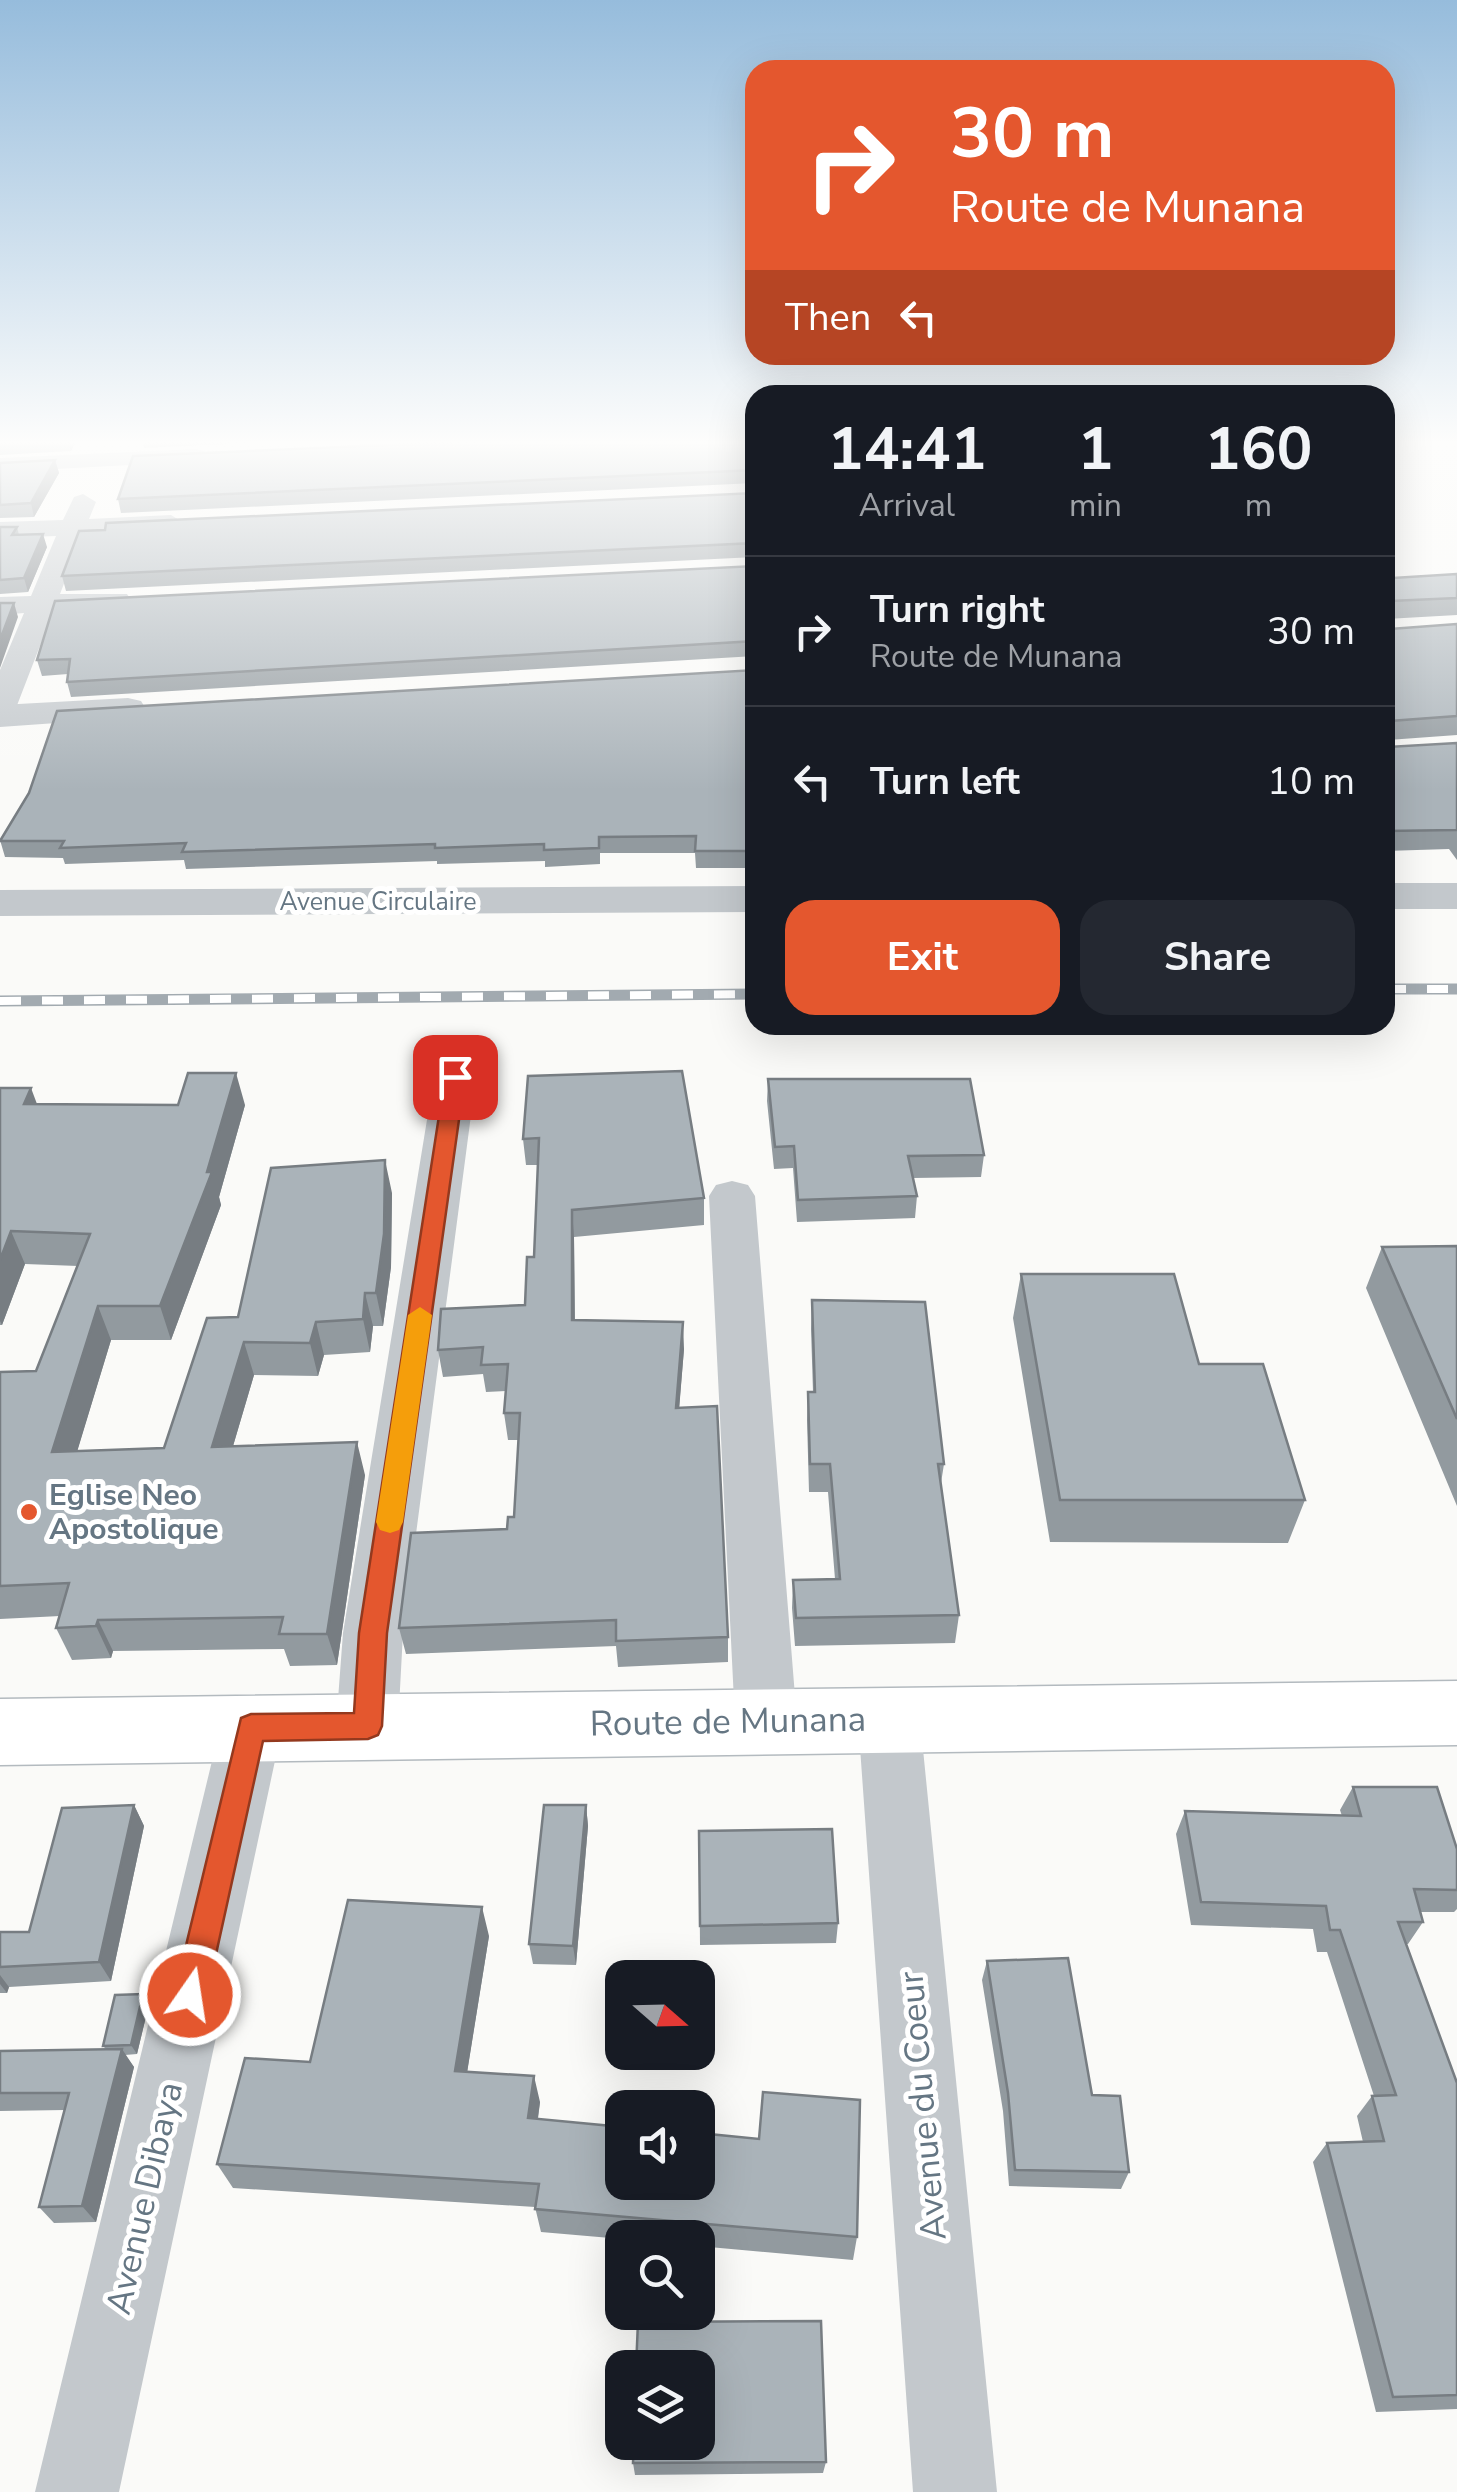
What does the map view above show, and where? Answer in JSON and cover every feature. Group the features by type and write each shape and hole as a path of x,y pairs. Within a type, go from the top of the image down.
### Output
{"main road":[{"name":"Route de Munana","path":"0,1732 1457,1714"}],"street":[{"path":"0,708 60,557"},
{"path":"0,606 141,599"},
{"path":"0,716 159,707"},
{"path":"1395,896 1457,896"},
{"name":"Avenue Circulaire","path":"0,903 745,899"},
{"path":"368,1726 373,1633 455,1077"},
{"path":"732,1196 766,1721"},
{"name":"Avenue du Coeur","path":"889,1719 955,2492"},
{"name":"Avenue Dibaya","path":"78,2492 251,1728"}],"building":[{"path":"0,557 33,557 24,578 0,580"},
{"path":"69,557 455,557 62,576"},
{"path":"745,566 745,642 67,682 70,659 37,660 55,601"},
{"path":"1457,574 1457,598 1395,601 1395,578"},
{"path":"0,603 14,603 0,640"},
{"path":"1457,624 1457,716 1395,721 1395,629"},
{"path":"745,671 745,851 695,851 696,836 599,837 599,848 544,850 544,844 435,848 435,844 182,852 186,843 60,848 64,841 0,841 29,793 57,711"},
{"path":"1457,743 1457,830 1395,831 1395,747"},
{"path":"682,1071 704,1198 572,1210 572,1320 683,1322 676,1408 717,1406 728,1637 616,1641 616,1620 399,1628 411,1533 507,1529 508,1517 514,1517 520,1413 504,1413 508,1364 481,1365 483,1347 438,1350 441,1309 525,1305 527,1257 534,1257 539,1138 523,1139 528,1076"},
{"path":"188,1073 236,1073 207,1172 212,1172 160,1306 98,1306 52,1452 164,1448 207,1318 238,1317 271,1168 385,1160 384,1234 376,1293 365,1293 363,1319 316,1322 310,1343 244,1342 212,1447 357,1442 327,1634 279,1634 283,1617 98,1620 96,1626 56,1628 69,1583 0,1586 0,1372 36,1371 90,1234 11,1231 0,1260 0,1088 31,1088 24,1104 178,1105"},
{"path":"768,1079 970,1079 984,1155 908,1156 917,1196 798,1200 794,1146 775,1147"},
{"path":"1457,1246 1457,1419 1382,1247"},
{"path":"1021,1274 1174,1274 1199,1364 1263,1364 1305,1500 1060,1500"},
{"path":"812,1300 925,1302 944,1464 938,1464 959,1615 796,1618 793,1580 840,1579 830,1464 810,1464 808,1392 815,1392"},
{"path":"1353,1787 1437,1787 1457,1849 1457,1890 1414,1889 1423,1922 1398,1922 1457,2083 1457,2395 1393,2397 1327,2143 1384,2141 1372,2096 1396,2095 1340,1930 1330,1930 1326,1906 1201,1902 1185,1811 1361,1816"},
{"path":"134,1805 99,1962 0,1967 0,1932 29,1932 62,1808"},
{"path":"544,1805 586,1805 573,1946 529,1944"},
{"path":"832,1829 838,1923 700,1926 699,1831"},
{"path":"348,1900 482,1907 455,2071 534,2076 528,2118 605,2125 605,2200 715,2200 715,2135 759,2139 763,2092 860,2100 857,2237 715,2225 715,2220 662,2220 535,2209 539,2184 217,2164 245,2058 310,2062"},
{"path":"1068,1958 1092,2095 1120,2096 1129,2172 1015,2170 1008,2093 987,1961"},
{"path":"143,1994 131,2045 103,2046 115,1995"},
{"path":"122,2049 82,2206 39,2207 69,2093 0,2093 0,2051"},
{"path":"821,2321 826,2462 633,2463 715,2460 715,2350 637,2350 638,2330 715,2330 715,2322"}],"railway":[{"path":"1395,989 1457,989"},
{"path":"0,1001 745,994"}],"slow traffic":[{"path":"390,1522 420,1315"}],"place":[{"name":"Eglise Neo Apostolique","path":"29,1512"}],"route":[{"path":"190,1995 251,1728 368,1726 373,1633 455,1077"}]}
